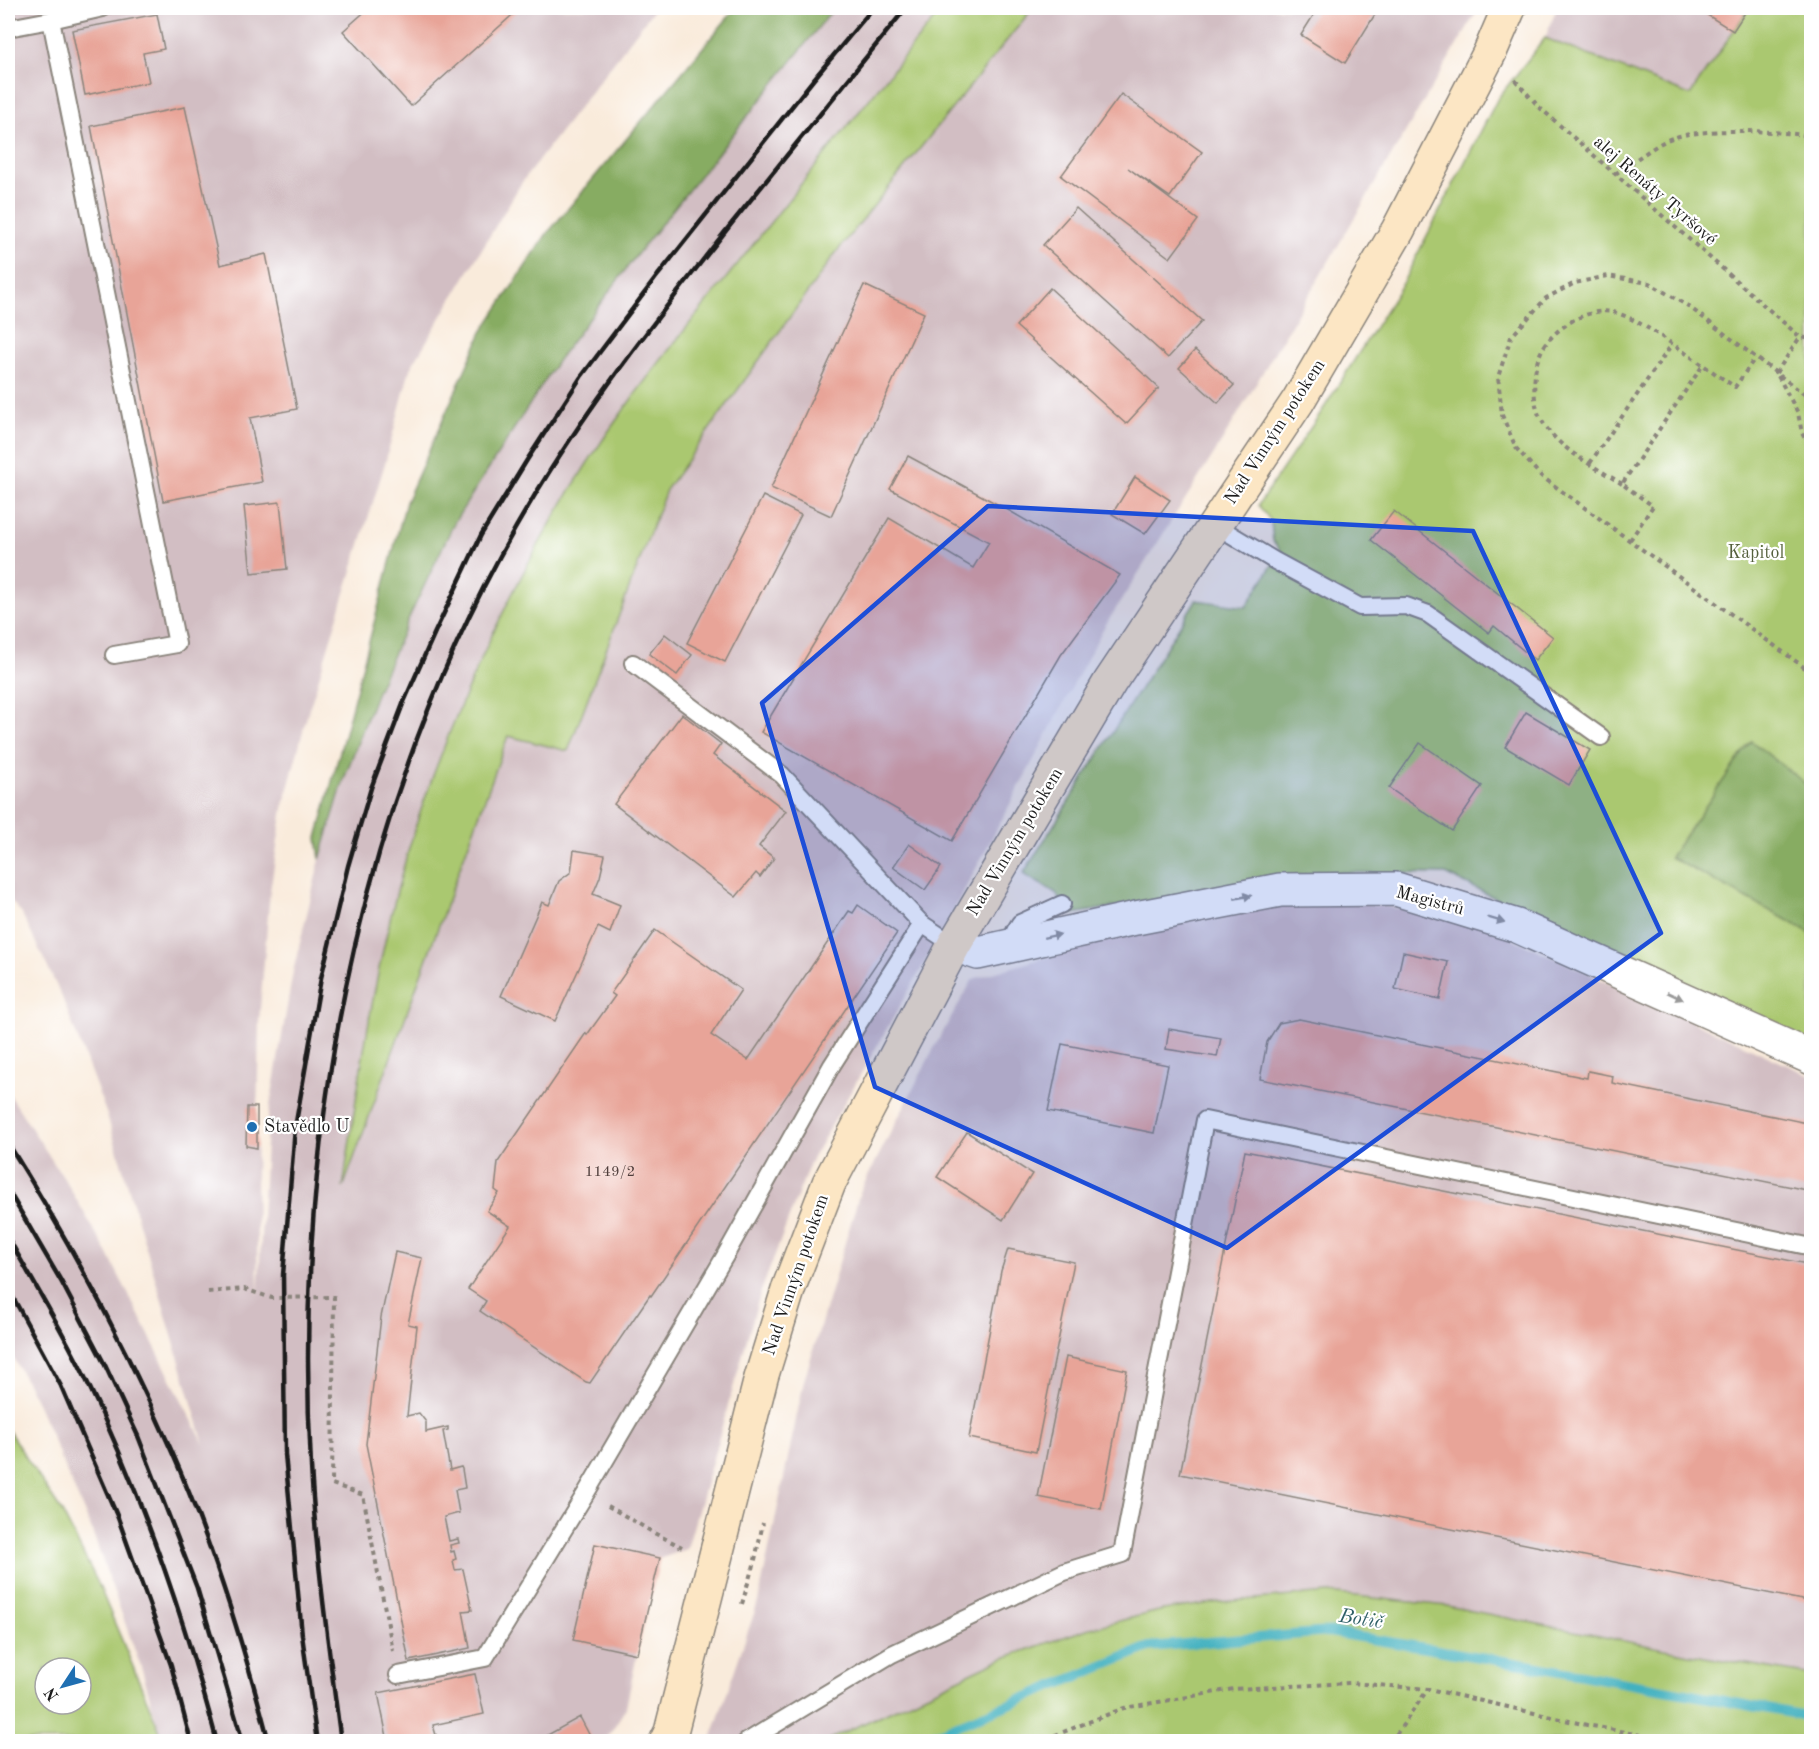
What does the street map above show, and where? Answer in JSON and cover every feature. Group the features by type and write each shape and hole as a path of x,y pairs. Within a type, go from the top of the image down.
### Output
{"street":[{"name":"Nad Vinným potokem","path":"666,1742 671,1732 761,1378 789,1287 829,1183 954,945 1110,682 1298,400 1398,230 1490,52 1505,9"},
{"name":"Magistrů","path":"954,945 978,952 1280,890 1396,889 1517,926 1812,1058"}],"lane":[{"path":"8,28 103,8"},
{"path":"51,20 177,644 114,655"},
{"path":"1215,525 1275,561 1360,607 1406,606 1428,614 1601,737"},
{"path":"633,663 782,775 922,924 954,945"},
{"path":"1016,944 1016,931 1020,923 1062,904"},
{"path":"398,1675 485,1658 586,1493 725,1256 832,1065 922,924"},
{"path":"746,1742 892,1654 1064,1572 1122,1554 1205,1120 1812,1247"}],"path":[{"name":"alej Renáty Tyršové","path":"1490,52 1539,107 1800,337"},
{"path":"1615,174 1666,141 1692,133 1786,132 1812,136"},
{"path":"1812,400 1688,306 1649,283 1608,276 1575,283 1546,298 1511,338 1498,377 1502,415 1516,448 1541,476 1812,673"},
{"path":"1630,540 1653,506 1556,440 1538,414 1534,380 1541,352 1561,327 1586,314 1612,312 1637,323 1735,387 1755,358"},
{"path":"1776,373 1800,337 1812,339"},
{"path":"1590,463 1672,345"},
{"path":"1622,484 1703,365"},
{"path":"1776,373 1798,413 1802,433 1812,452"},
{"path":"208,1292 244,1289 272,1298 334,1297 332,1484 363,1495 398,1675"},
{"path":"586,1493 656,1534 687,1549"},
{"path":"753,1569 763,1522"},
{"path":"1038,1742 1124,1708 1234,1689 1351,1683 1429,1689 1587,1725 1678,1742"},
{"path":"1391,1742 1429,1689"}],"highlighted area":[{"path":"988,506 1473,531 1661,933 1227,1248 875,1087 762,703"}],"shaded area":[{"path":"8,8 655,8 522,182 410,369 386,460 305,723 283,808 270,891 259,1021 256,1176 258,1296 267,1123 293,972 320,859 344,779 376,694 408,620 455,521 558,360 635,257 834,8 943,8 706,303 630,402 573,488 529,564 486,647 423,804 401,878 371,1007 343,1185 508,735 568,751 666,490 835,254 1033,8 1479,8 1222,441 1103,629 940,936 810,1163 760,1294 687,1549 659,1559 626,1708 605,1741 162,1741 143,1673 91,1528 35,1398 8,1348 8,1092 68,1185 108,1254 204,1444 107,1115 62,997 22,914 8,897"},
{"path":"1557,8 1749,8 1691,96 1545,38"},
{"path":"1320,898 1418,911 1478,923 1811,1076 1811,1675 1705,1657 1447,1606 1328,1593 1220,1602 1087,1629 1003,1658 826,1741 710,1742 758,1602 804,1381 860,1192 935,1046 973,979 1144,928"}],"green space":[{"path":"736,8 834,8 635,257 558,360 455,521 376,694 344,779 320,859 317,838 406,502 482,332 546,235"},
{"path":"943,8 1033,8 835,254 666,490 568,751 508,736 343,1188 374,994 408,851 442,751 487,646 512,595 567,495 630,401"},
{"name":"Kapitol","path":"1749,8 1811,8 1811,788 1751,741 1670,857 1811,933 1811,1044 1619,958 1446,874 1319,872 1067,915 1056,893 1023,874 1196,600 1246,607 1281,551 1273,541 1271,521 1258,505 1322,411 1400,288 1498,98 1545,38 1690,95"},
{"path":"1751,741 1811,788 1811,933 1670,857"},
{"path":"8,1430 62,1512 98,1583 162,1741 8,1741"},
{"path":"1328,1593 1447,1606 1705,1657 1811,1675 1811,1741 826,1741 1003,1658 1087,1629 1163,1610 1220,1602"}],"building":[{"path":"369,8 520,8 411,106 343,31"},
{"path":"1318,8 1379,8 1345,63 1301,35"},
{"path":"1696,8 1748,8 1733,31"},
{"path":"157,14 164,49 143,53 149,82 85,95 72,30"},
{"path":"1121,94 1202,152 1170,197 1128,168 1198,220 1170,258 1061,176"},
{"path":"185,107 220,265 266,254 297,409 250,418 262,482 163,501 91,126"},
{"path":"1076,208 1202,321 1168,358 1043,245"},
{"path":"864,285 924,313 831,516 771,488"},
{"path":"1050,288 1159,388 1126,424 1016,326"},
{"path":"1195,350 1234,385 1218,403 1179,368"},
{"path":"908,456 1008,510 1120,575 1061,655 952,841 761,732 889,518 973,568 989,542 890,489"},
{"path":"1135,477 1170,500 1145,534 1112,514"},
{"path":"763,496 801,515 725,662 687,643"},
{"path":"280,502 287,569 251,573 244,506"},
{"path":"1394,511 1553,637 1535,660 1494,626 1489,633 1371,540"},
{"path":"665,634 692,655 677,675 649,654"},
{"path":"1526,712 1590,750 1569,785 1505,747"},
{"path":"682,714 721,744 713,755 786,811 759,846 774,858 760,877 756,873 736,897 614,804"},
{"path":"1420,743 1482,786 1452,831 1389,788"},
{"path":"909,844 941,867 925,890 893,867"},
{"path":"574,850 605,855 593,894 620,905 610,933 598,927 555,1021 501,996 542,902 549,905 559,881 571,872"},
{"path":"858,905 897,933 590,1383 480,1311 486,1301 468,1289 510,1226 487,1211 499,1193 495,1190 498,1162 586,1033 587,1035 615,996 611,993 655,930 741,990 711,1035 748,1060 849,911 853,913"},
{"path":"1403,952 1448,962 1440,999 1395,989"},
{"path":"1299,1019 1587,1078 1588,1071 1613,1076 1612,1083 1812,1124 1812,1191 1260,1079 1267,1042 1279,1023"},
{"path":"1169,1029 1221,1038 1217,1057 1166,1049"},
{"path":"1062,1044 1168,1065 1154,1133 1048,1111"},
{"name":"Stavědlo U","path":"247,1107 257,1107 257,1148 246,1146"},
{"path":"967,1132 1032,1174 1003,1220 937,1177"},
{"path":"1245,1151 1812,1265 1812,1602 1180,1474"},
{"path":"1008,1249 1074,1262 1036,1452 969,1438 1001,1271"},
{"path":"395,1252 422,1258 408,1324 417,1326 407,1416 419,1413 426,1422 426,1432 448,1427 448,1430 443,1431 450,1470 461,1467 465,1488 455,1490 459,1513 444,1517 449,1541 458,1539 459,1543 450,1545 451,1552 454,1551 456,1559 453,1560 455,1570 463,1569 472,1610 463,1611 470,1648 409,1661 366,1444 381,1317"},
{"path":"1066,1357 1127,1370 1101,1509 1038,1497"},
{"path":"595,1544 660,1558 637,1654 573,1640"},
{"path":"475,1674 484,1714 433,1725 438,1742 388,1742 378,1693"},
{"path":"580,1717 593,1742 535,1742"}],"waterway":[{"name":"Botič","path":"917,1742 1149,1647 1329,1632 1527,1665 1812,1717"}],"railway":[{"path":"317,1742 302,1635 285,1454 283,1275 295,1128 321,978 348,866 371,788 403,704 481,535 527,460 581,377 658,275 873,8"},
{"path":"341,1742 320,1570 311,1466 308,1337 314,1207 330,1077 354,949 388,823 432,700 487,582 551,469 615,374 661,313 906,8"},
{"path":"8,1143 96,1294 172,1452 201,1522 226,1595 269,1742"},
{"path":"8,1190 61,1281 104,1363 138,1436 197,1588 243,1742"},
{"path":"8,1237 74,1356 123,1462 175,1601 217,1742"},
{"path":"8,1288 61,1386 118,1518 171,1665 191,1742"}],"place":[{"name":"Stavědlo U","path":"252,1127"}]}
